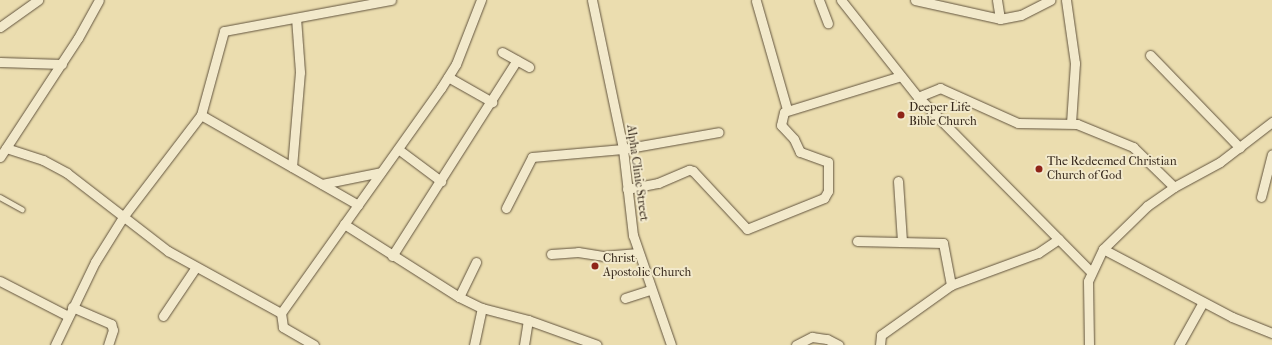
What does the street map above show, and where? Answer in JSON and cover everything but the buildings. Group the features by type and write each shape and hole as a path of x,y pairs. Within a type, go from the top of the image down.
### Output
{"street":[{"path":"0,27 38,0"},
{"path":"0,158 62,64 99,0"},
{"path":"55,345 95,262 123,217 201,114 224,31 390,0"},
{"path":"314,345 282,327 281,313 448,77 456,64 481,0"},
{"name":"Alpha Clinic Street","path":"592,0 623,149 627,189 638,253 671,345"},
{"path":"819,0 828,23"},
{"path":"841,0 918,97 1091,272"},
{"path":"915,0 1000,19 1021,15 1050,0"},
{"path":"997,0 1000,19"},
{"path":"1066,0 1076,63 1071,123"},
{"path":"756,1 787,109"},
{"path":"292,167 300,72 296,18"},
{"path":"502,52 529,67"},
{"path":"1150,55 1240,148"},
{"path":"392,256 492,102 517,60"},
{"path":"0,62 62,64"},
{"path":"627,189 658,183 689,170 693,171 747,228 824,198 828,191 828,162 800,152 794,139 781,125 782,116 787,109 901,76"},
{"path":"448,77 492,102"},
{"path":"918,97 927,91 940,88 1018,123 1071,123 1133,147 1174,187"},
{"path":"201,114 358,205"},
{"path":"1089,345 1087,297 1091,272 1103,249 1130,220 1174,187 1220,162 1272,122"},
{"path":"506,208 532,157 623,149 719,132"},
{"path":"6,148 43,160 67,173 168,251 281,313"},
{"path":"398,149 441,181"},
{"path":"1261,197 1272,154"},
{"path":"322,184 381,172"},
{"path":"898,181 902,242"},
{"path":"344,224 392,256 459,297 482,308 528,320 597,345"},
{"path":"880,345 881,335 951,285 1038,253 1059,240"},
{"path":"857,241 942,243 951,285"},
{"path":"1103,249 1203,302 1272,333"},
{"path":"551,254 578,252 603,256 638,253"},
{"path":"459,297 476,262"},
{"path":"163,316 196,267"},
{"path":"0,281 68,316"},
{"path":"625,298 650,290"},
{"path":"1179,345 1203,302"},
{"path":"72,307 111,324 113,330 108,345"},
{"path":"474,345 482,308"},
{"path":"524,345 528,320"},
{"path":"796,345 812,337 827,339 839,345"}],"lane":[{"path":"0,197 22,209"}],"place":[{"name":"Deeper Life Bible Church","path":"901,115"},
{"name":"The Redeemed Christian Church of God","path":"1039,169"},
{"name":"Christ Apostolic Church","path":"595,266"}]}
